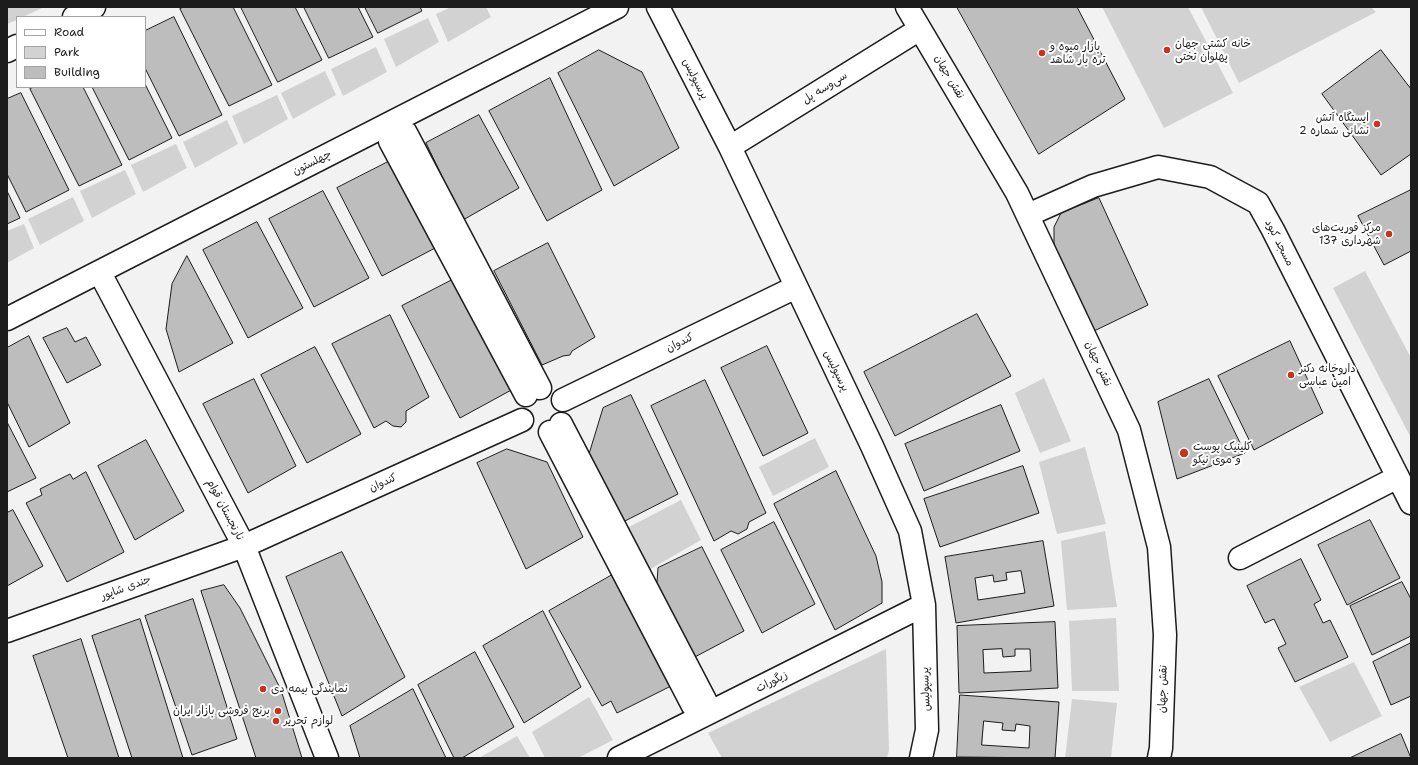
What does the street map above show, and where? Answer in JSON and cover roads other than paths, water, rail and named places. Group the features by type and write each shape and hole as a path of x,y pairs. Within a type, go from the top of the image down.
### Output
{"street":[{"path":"76,16 94,7"},
{"name":"چهلستون","path":"7,320 617,7"},
{"name":"پرسپولیس","path":"658,7 730,147 872,446 910,531 924,605 927,730 921,758"},
{"name":"نقش جهان","path":"908,7 1017,193 1129,430 1159,547 1165,635 1161,748 1159,758"},
{"name":"سی‌وسه پل","path":"730,147 920,29"},
{"path":"7,51 16,46"},
{"path":"406,133 533,392 390,141 406,133"},
{"name":"مسجد کبود","path":"1028,215 1093,186 1158,167 1210,177 1258,204 1273,230 1411,503"},
{"name":"نارنجستان قوام","path":"100,272 244,546 327,758"},
{"name":"کندوان","path":"563,400 796,287"},
{"path":"552,389 558,393 563,400 565,414 555,428 539,433 532,431 522,420 520,405 524,398 533,392 552,389"},
{"name":"کندوان","path":"244,546 522,420"},
{"path":"555,428 705,700 693,706 555,428"},
{"path":"1240,558 1398,477"},
{"name":"جندی شاپور","path":"7,631 244,546"},
{"name":"زیگورات","path":"619,758 924,605"}],"place":[{"name":"خانه کشتی جهان پهلوان تختی","path":"1167,50"},
{"name":"بازار میوه و تره بار شاهد","path":"1042,53"},
{"name":"ایستگاه آتش نشانی شماره 2","path":"1377,124"},
{"name":"مرکز فوریت‌های 137 شهرداری","path":"1389,234"},
{"name":"داروخانه دکتر امین عباسی","path":"1291,375"},
{"name":"کلینیک پوست و موی نیکو","path":"1184,453"},
{"name":"نمایندگی بیمه دی","path":"263,689"},
{"name":"برنج فروشی بازار ایران","path":"278,711"},
{"name":"لوازم تحریر","path":"276,721"}]}
